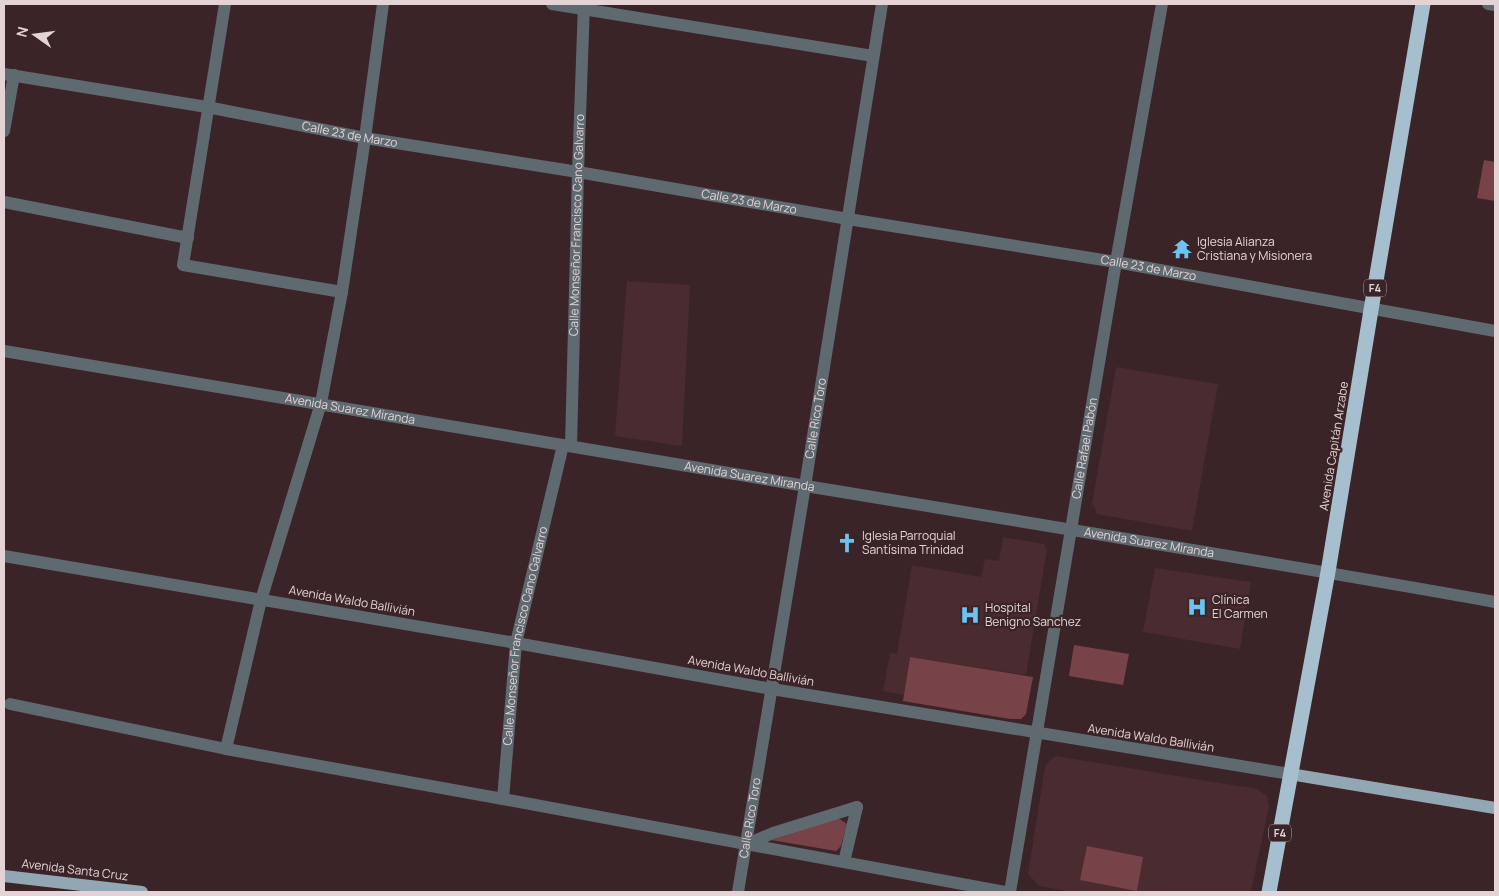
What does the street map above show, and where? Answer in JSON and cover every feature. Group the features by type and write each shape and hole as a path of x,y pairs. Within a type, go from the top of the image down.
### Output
{"highway":[{"name":"Avenida Capitán Arzabe","path":"1269,892 1328,572 1423,4"}],"main road":[{"name":"Avenida Waldo Ballivián","path":"1290,774 1495,808"},
{"name":"Avenida Santa Cruz","path":"4,876 142,892"}],"street":[{"path":"225,4 183,265 342,292"},
{"path":"226,750 261,600 321,403 342,292 383,4"},
{"path":"552,4 584,6 873,56"},
{"name":"Calle Rico Toro","path":"738,892 882,4"},
{"name":"Calle Rafael Pabón","path":"1010,892 1116,262 1162,4"},
{"path":"1488,4 1495,5"},
{"name":"Calle Monseñor Francisco Cano Galvarro","path":"503,799 516,643 567,446 584,6"},
{"path":"4,131 9,75"},
{"name":"Calle 23 de Marzo","path":"9,75 207,107 365,138 1116,262 1371,310 1495,331"},
{"path":"4,202 188,238"},
{"name":"Avenida Suarez Miranda","path":"4,351 1328,572 1495,602"},
{"name":"Avenida Waldo Ballivián","path":"4,556 516,643 772,690 1290,774"},
{"path":"10,704 226,750 1005,892"},
{"path":"747,844 773,833 857,807 844,862"}],"shaded area":[{"path":"1484,160 1495,162 1495,201 1477,198"},
{"path":"627,281 690,285 682,446 615,436"},
{"path":"1116,367 1218,384 1192,531 1097,514 1092,503"},
{"name":"Hospital Benigno Sanchez","path":"1003,537 1044,544 1047,549 1026,675 910,657 904,695 883,691 890,653 897,654 912,565 981,577 985,559 999,561"},
{"name":"Clínica El Carmen","path":"1155,568 1251,582 1240,649 1143,632"},
{"path":"1074,645 1129,654 1123,685 1069,676"},
{"path":"910,657 1033,677 1026,714 1021,719 1010,719 903,701"},
{"path":"1056,756 1257,789 1267,796 1269,806 1251,892 1072,892 1039,886 1028,874 1045,767"},
{"path":"838,818 847,824 841,846 836,851 771,840"},
{"path":"1087,846 1143,857 1137,891 1080,880"}],"place":[{"name":"Iglesia Alianza Cristiana y Misionera","path":"1182,249"},
{"name":"Iglesia Parroquial Santísima Trinidad","path":"847,543"},
{"name":"Clínica El Carmen","path":"1197,607"},
{"name":"Hospital Benigno Sanchez","path":"970,615"}]}
